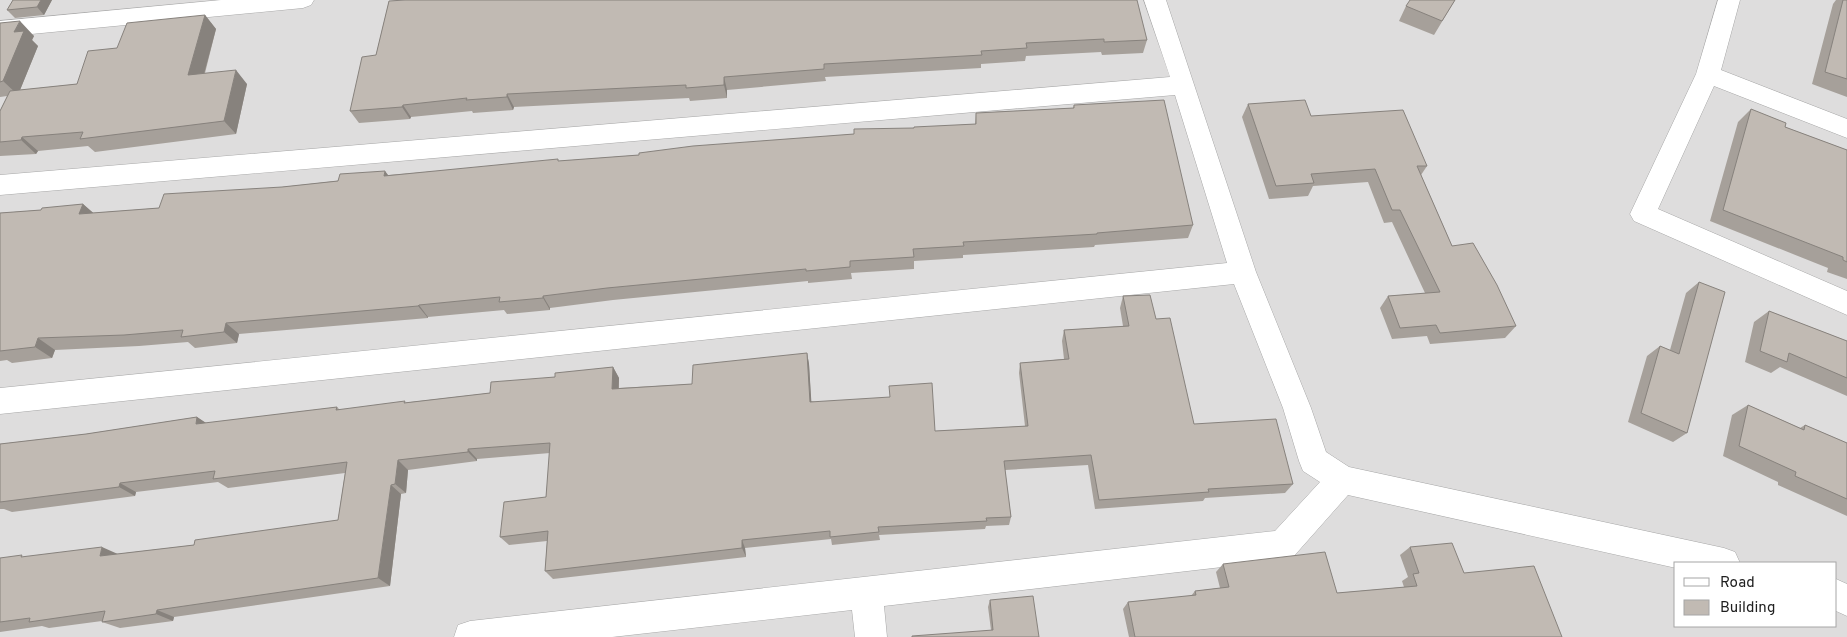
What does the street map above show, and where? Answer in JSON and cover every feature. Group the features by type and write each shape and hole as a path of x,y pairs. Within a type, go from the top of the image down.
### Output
{"street":[{"path":"0,29 303,0"},
{"path":"1155,0 1243,272 1297,408 1314,462 1342,480 1719,562"},
{"path":"1729,0 1708,74 1643,214 1847,303"},
{"path":"1708,74 1847,129"},
{"path":"0,185 1184,85"},
{"path":"0,401 1243,272"},
{"path":"470,637 1284,545 1342,480"},
{"path":"866,592 871,637"}],"shaded area":[{"path":"0,0 1847,0 1847,637 0,637"}],"building":[{"path":"13,0 41,0 37,7 7,10"},
{"path":"1137,0 1147,40 1104,42 1104,39 1026,43 1027,48 981,51 982,55 824,64 824,69 724,77 724,85 686,88 686,85 507,94 507,97 466,100 467,98 403,105 402,107 350,111 362,57 376,55 389,1"},
{"path":"1410,0 1455,0 1442,21 1406,6"},
{"path":"1843,0 1847,0 1847,79 1825,72"},
{"path":"205,15 188,75 236,70 224,121 80,139 83,132 22,137 21,140 0,142 0,111 10,91 77,84 88,51 117,48 127,23"},
{"path":"20,21 14,32 24,31 3,81 0,82 0,23"},
{"path":"1164,100 1193,225 1097,234 963,242 964,246 913,249 914,257 850,261 850,267 806,271 806,269 607,288 543,296 543,298 499,302 500,297 226,323 224,332 181,337 183,330 124,335 38,338 35,347 0,351 0,213 83,204 79,214 159,208 164,194 282,187 338,181 340,174 385,171 384,176 558,159 558,161 639,155 639,153 693,146 854,134 854,129 976,124 976,113 1074,108 1074,105"},
{"path":"1305,100 1311,116 1403,110 1427,166 1417,166 1452,246 1473,243 1497,285 1516,326 1440,333 1436,325 1400,328 1388,296 1440,292 1400,210 1392,210 1375,169 1311,174 1314,183 1276,186 1248,104"},
{"path":"1751,109 1786,123 1785,127 1847,150 1847,262 1843,260 1843,257 1723,210"},
{"path":"1699,282 1725,292 1687,433 1641,413 1660,346 1679,354"},
{"path":"1150,295 1156,319 1170,318 1194,424 1276,419 1293,484 1208,489 1209,492 1099,500 1091,455 1004,461 1011,517 986,518 987,521 878,527 879,532 830,537 830,531 742,540 742,548 545,571 548,531 500,537 504,502 546,497 550,443 468,449 468,452 398,460 395,484 391,485 378,578 157,610 156,614 102,622 105,611 29,622 30,618 0,622 0,558 102,547 100,556 194,545 195,540 338,520 347,462 213,479 215,471 120,483 119,487 0,502 0,444 86,434 197,417 196,424 337,407 336,410 490,393 491,382 555,377 555,373 613,367 612,389 692,384 693,365 807,353 810,402 890,397 889,386 932,383 935,431 1028,426 1020,363 1069,359 1064,330 1129,326 1123,296"},
{"path":"1769,311 1847,341 1847,378 1789,353 1787,362 1760,351"},
{"path":"1748,405 1804,430 1805,425 1847,443 1847,499 1795,476 1796,472 1739,446"},
{"path":"1452,543 1464,573 1534,566 1562,637 1135,637 1128,602 1196,595 1195,591 1229,587 1223,564 1325,552 1337,593 1417,586 1413,574 1419,573 1410,547"},
{"path":"1033,596 1039,637 912,637 993,630 990,600"}]}
